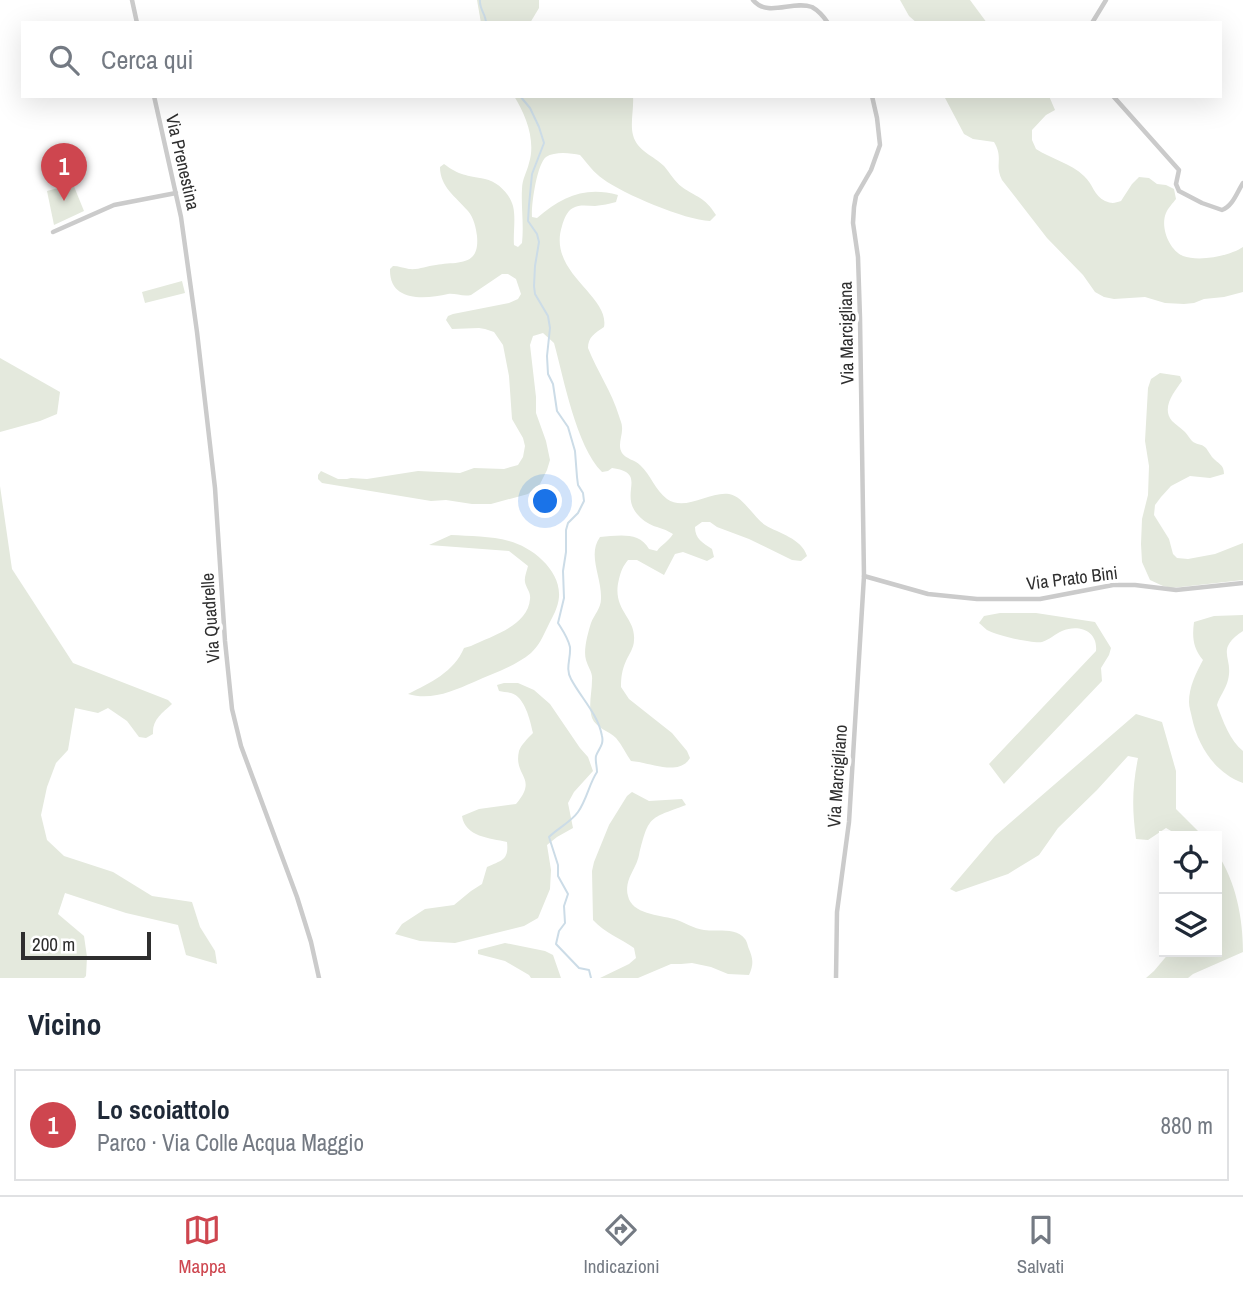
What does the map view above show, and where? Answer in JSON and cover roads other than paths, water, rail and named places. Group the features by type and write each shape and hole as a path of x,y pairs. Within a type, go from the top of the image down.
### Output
{"street":[{"path":"132,0 137,21"},
{"path":"752,0 758,6 768,8 807,6 820,13 826,21"},
{"path":"1094,21 1106,0"},
{"name":"Via Prenestina","path":"153,98 185,244"},
{"name":"Via Marcigliana","path":"864,576 860,299 853,216 855,198 871,170 880,145 873,98"},
{"path":"1115,98 1179,170 1176,184 1179,191 1202,203 1225,209 1243,183"},
{"path":"53,232 114,205 176,193"},
{"name":"Via Quadrelle","path":"185,244 214,476 232,709 241,746 303,914 319,978"},
{"name":"Via Prato Bini","path":"864,576 932,595 977,599 1040,599 1119,584 1176,590 1243,583"},
{"name":"Via Marcigliano","path":"836,978 836,923 849,822 864,576"}],"waterway":[{"path":"480,0 486,21"},
{"path":"522,98 530,108 544,143 532,174 528,221 539,242 535,266 535,294 548,316 548,374 553,384 557,411 568,427 575,451 578,485 584,501 566,530 564,598 558,623 570,647 569,675 597,720 602,739 596,756 597,772 581,807 572,819 549,837 558,865 558,876 568,894 564,906 565,923 559,931 556,944 579,968 589,970 591,978"}],"place":[{"name":"Lo scoiattolo","path":"64,201"}]}
